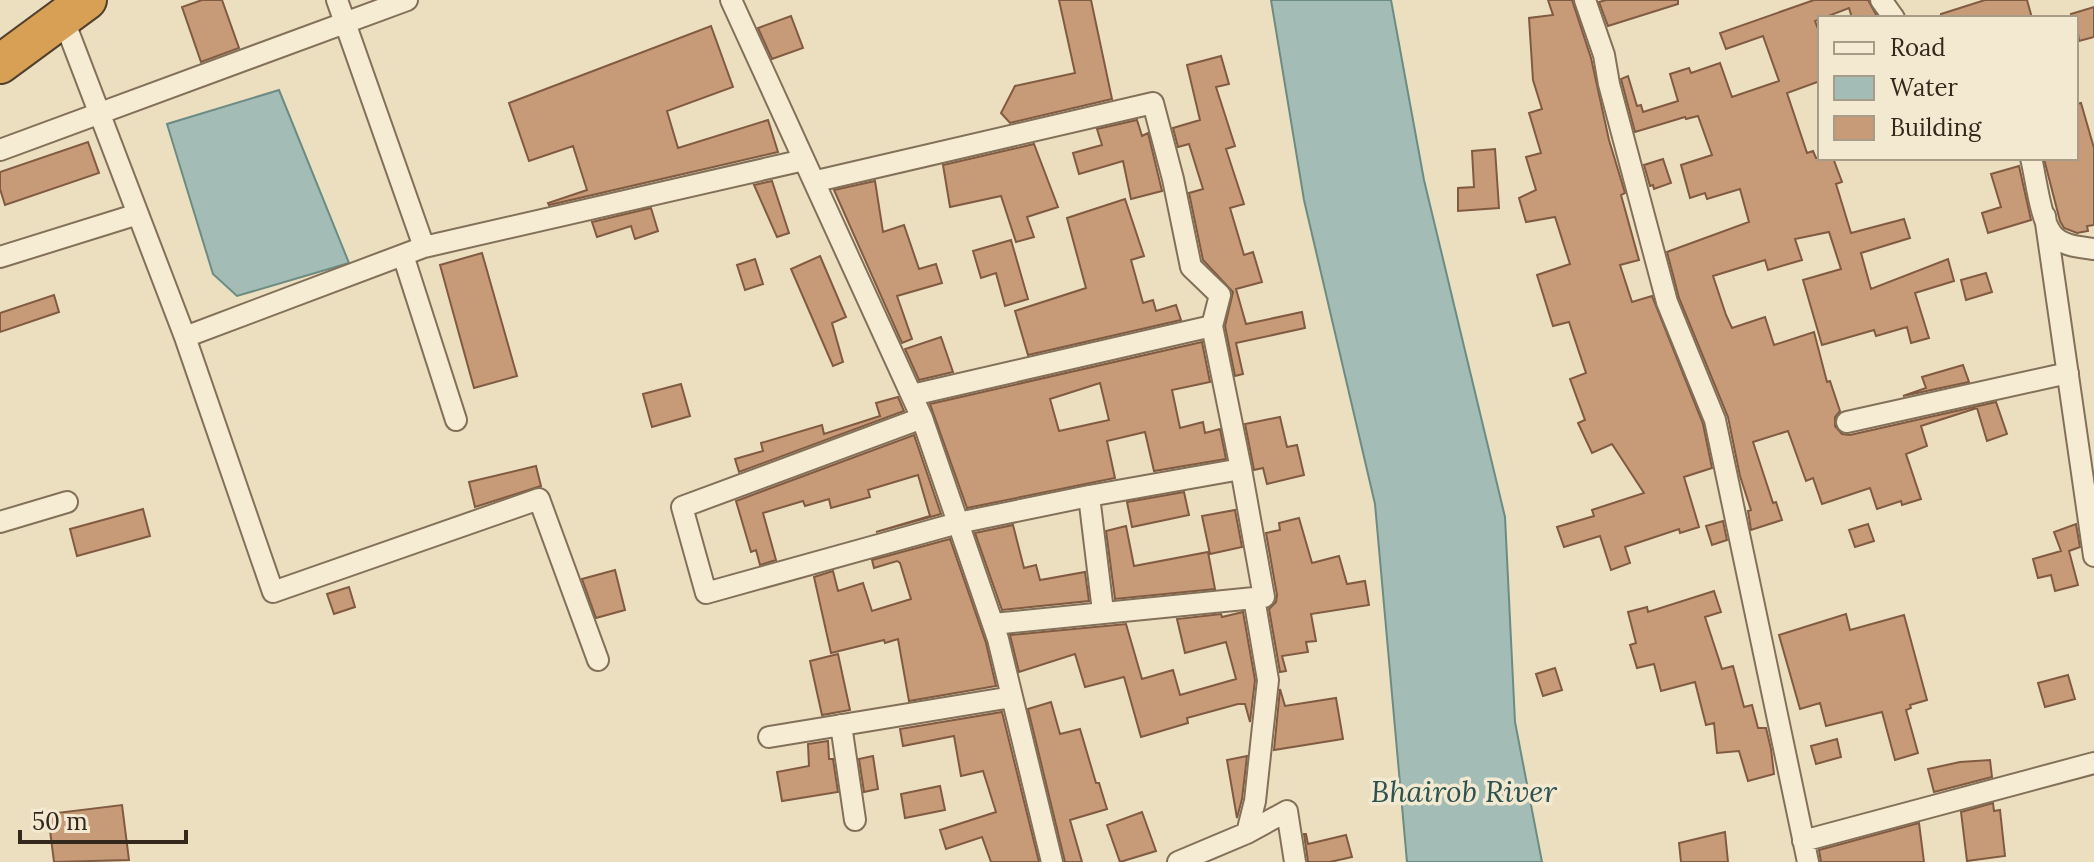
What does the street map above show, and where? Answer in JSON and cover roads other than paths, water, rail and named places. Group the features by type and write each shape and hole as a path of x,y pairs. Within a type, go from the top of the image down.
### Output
{"highway":[{"path":"0,64 75,9"}],"street":[{"path":"337,0 424,247"},
{"path":"0,150 407,0"},
{"path":"731,0 922,418 993,624 1052,862"},
{"path":"1585,0 1604,55 1667,302 1715,420 1808,862"},
{"path":"75,9 99,113 185,337 273,592 539,499 598,660"},
{"path":"821,180 1153,103 1191,267 1220,295 1212,326 1264,597 993,624"},
{"path":"185,337 424,247 804,160"},
{"path":"2031,160 2045,216 2094,556"},
{"path":"0,257 138,214"},
{"path":"2045,216 2052,236 2071,246 2094,249"},
{"path":"403,255 456,420"},
{"path":"912,395 1212,326"},
{"path":"1847,422 2068,373"},
{"path":"922,418 682,507 706,593 958,523 1241,469"},
{"path":"1089,496 1102,603"},
{"path":"0,522 67,502"},
{"path":"1247,833 1255,801 1268,680 1254,598"},
{"path":"769,737 1012,697"},
{"path":"841,725 855,820"},
{"path":"1803,841 2094,763"},
{"path":"1178,862 1247,833 1287,811 1295,862"}],"water":[{"name":"Bhairob River","path":"1271,0 1391,0 1424,180 1505,517 1515,722 1542,862 1407,862 1375,504 1304,200"},
{"path":"279,90 349,263 237,296 213,274 167,124"}]}
